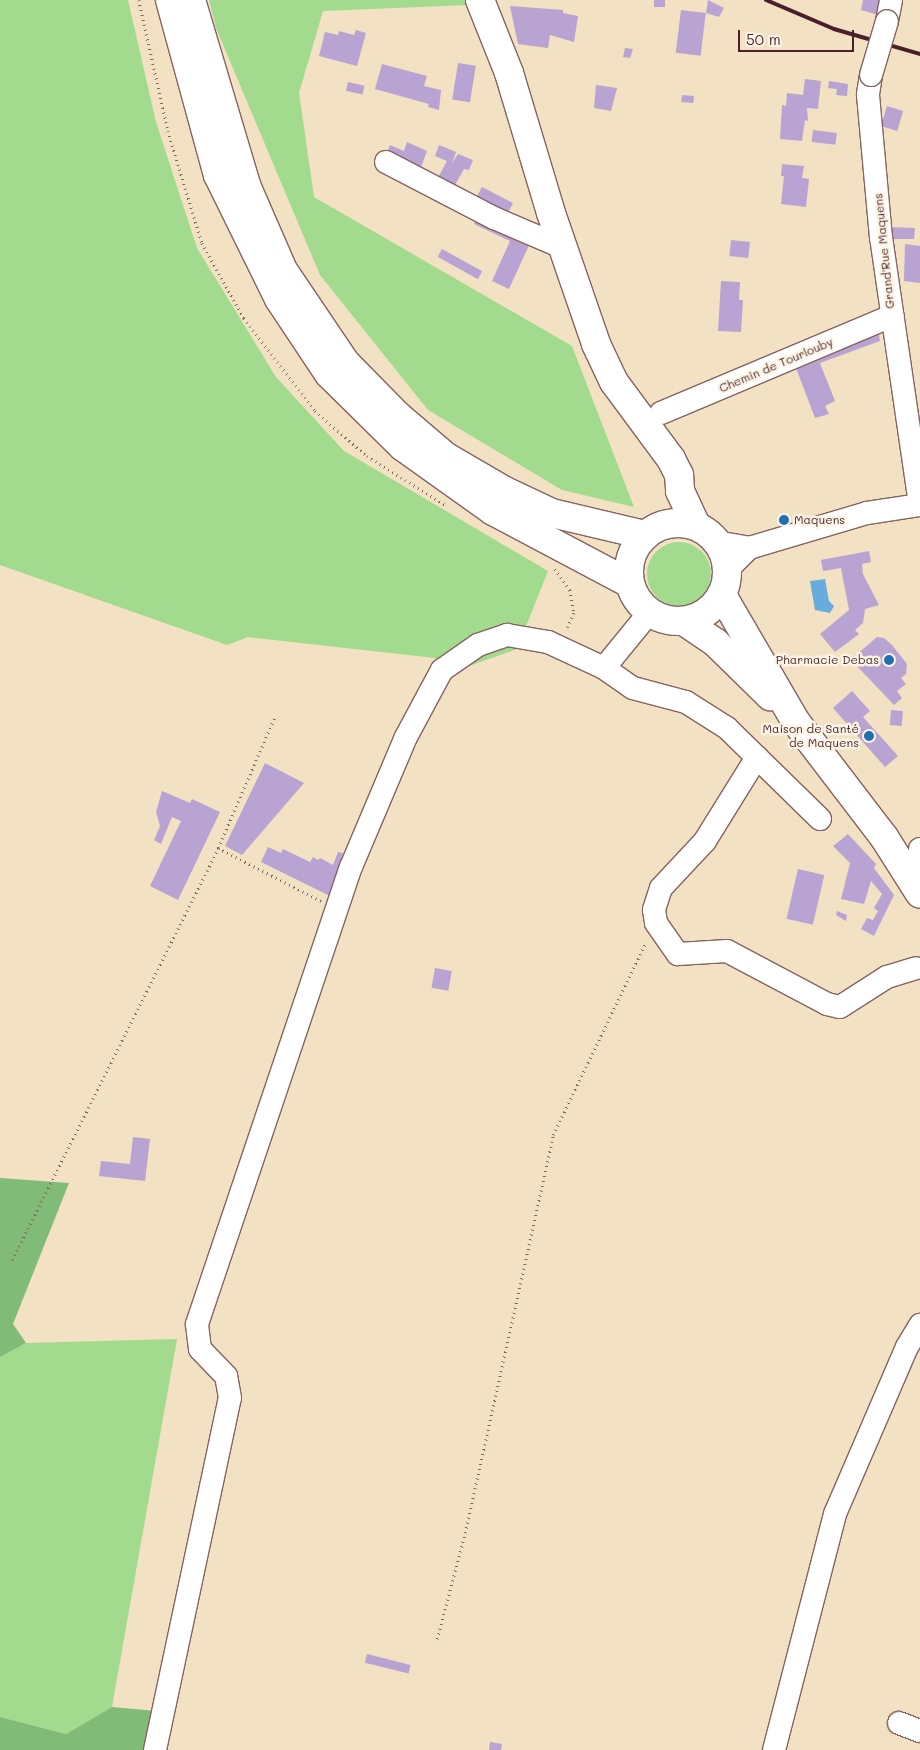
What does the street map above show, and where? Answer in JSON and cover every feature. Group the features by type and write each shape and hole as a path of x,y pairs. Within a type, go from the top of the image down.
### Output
{"main road":[{"path":"170,0 218,174 279,299 329,374 402,446 493,511 630,584"},
{"path":"191,0 246,185 283,270 345,362 398,416 445,456 505,492 552,512 652,530 678,522 706,534"},
{"path":"480,0 509,73 562,247 599,352 614,382 672,458 679,475 680,491 706,534 725,556 724,583 707,612 685,622 666,621 649,613 637,601 630,584 628,568 634,550 652,530 680,491"},
{"path":"724,583 796,722"},
{"path":"685,622 716,643 796,722 884,837 920,894"}],"street":[{"name":"Grand'Rue Maquens","path":"889,11 871,75 868,95 892,316 920,504"},
{"path":"386,162 494,218 562,247"},
{"name":"Chemin de Tourlouby","path":"661,413 892,316"},
{"path":"706,534 749,548 867,513 920,504"},
{"path":"724,583 749,548"},
{"path":"604,668 649,613"},
{"path":"155,1750 230,1398 226,1376 200,1349 196,1324 351,867 406,737 442,670 478,645 507,635 548,642 604,668 633,688 686,702 727,728 820,819"},
{"path":"757,758 705,841 660,888 654,910 656,923 678,954 727,951 827,1004 840,1007 886,977 916,968"},
{"path":"920,849 920,894"},
{"path":"774,1750 835,1514 907,1347 920,1325"},
{"path":"899,1723 920,1731"}],"path":[{"path":"12,1260 218,848 275,716"},
{"path":"218,848 337,909"},
{"path":"437,1639 465,1533 553,1136 656,923"}],"green space":[{"path":"0,0 128,0 156,122 197,248 276,377 344,451 548,571 517,649 452,672 435,658 248,637 227,645 0,565"},
{"path":"209,0 466,0 467,5 323,11 299,93 314,197 572,346 634,507 562,490 428,410 320,275 216,28"},
{"path":"679,542 697,547 702,551 706,556 711,574 706,592 702,597 697,601 679,606 661,601 656,597 652,592 647,574 652,556 656,551 661,547"},
{"path":"0,1178 69,1183 13,1324 26,1343 0,1357"},
{"path":"177,1339 112,1707 66,1734 0,1717 0,1357 26,1343"},
{"path":"112,1707 156,1711 166,1750 0,1750 0,1717 66,1734"}],"water":[{"path":"825,579 829,601 834,606 830,613 815,610 810,581"}],"building":[{"path":"654,0 665,0 665,7 654,7"},
{"path":"708,0 724,8 719,17 706,13"},
{"path":"863,0 880,0 878,15 861,10"},
{"path":"510,6 563,10 563,13 578,16 574,42 550,35 548,48 518,44"},
{"path":"681,10 706,13 701,56 676,53"},
{"path":"356,30 366,33 357,66 319,56 325,32 338,35 339,31 354,35"},
{"path":"625,48 633,49 630,58 623,57"},
{"path":"458,63 476,66 470,102 452,100"},
{"path":"382,64 427,76 424,86 441,90 439,110 428,107 429,104 375,89"},
{"path":"805,79 821,81 818,109 807,108 808,121 805,120 802,141 780,139 782,105 786,106 787,93 803,95"},
{"path":"829,81 848,84 847,96 836,95 837,89 828,88"},
{"path":"348,82 365,86 363,95 346,91"},
{"path":"596,85 617,88 611,111 594,108"},
{"path":"682,95 694,96 693,103 681,102"},
{"path":"887,106 903,111 897,131 881,126"},
{"path":"813,130 837,133 835,145 812,142"},
{"path":"407,142 427,151 420,170 386,156 390,145 404,151"},
{"path":"439,145 456,152 452,163 458,154 473,160 469,170 464,169 451,192 435,183 447,161 435,156"},
{"path":"782,164 804,166 802,178 809,179 806,207 781,204 784,176 781,176"},
{"path":"482,187 513,203 505,219 476,198"},
{"path":"477,217 530,243 509,289 492,281 510,241 474,224"},
{"path":"887,227 915,228 914,239 888,239"},
{"path":"731,240 750,242 748,258 729,256"},
{"path":"905,244 920,246 920,283 904,281"},
{"path":"442,249 482,271 478,279 438,257"},
{"path":"721,281 740,282 739,300 743,300 741,332 718,331"},
{"path":"878,329 880,341 820,363 835,401 825,406 829,414 815,418 794,363"},
{"path":"869,551 871,562 862,564 863,574 879,605 865,609 863,623 855,630 859,634 835,652 820,634 849,610 841,568 823,571 821,560"},
{"path":"877,637 884,638 892,645 907,664 906,674 901,678 906,684 897,691 902,698 894,705 854,663 855,656"},
{"name":"Maison de Santé de Maquens","path":"852,691 870,711 863,717 898,756 885,767 833,708"},
{"path":"891,710 903,711 902,726 890,725"},
{"path":"265,763 304,783 242,855 225,846"},
{"path":"162,791 190,803 192,799 220,812 178,900 150,886 181,821 172,817 161,844 154,840 160,826 156,812"},
{"path":"848,834 876,864 874,868 894,895 874,936 861,929 867,918 873,920 878,911 874,908 882,894 871,881 864,904 841,899 850,863 833,846"},
{"path":"268,847 281,853 283,849 310,862 313,857 318,860 320,858 333,865 338,852 343,853 330,896 261,862"},
{"path":"798,869 824,875 813,925 787,919"},
{"path":"837,911 847,915 846,921 836,915"},
{"path":"435,968 452,971 448,991 432,988"},
{"path":"133,1137 150,1139 145,1181 99,1176 101,1161 130,1164"},
{"path":"367,1654 411,1665 408,1674 365,1663"},
{"path":"490,1742 502,1744 501,1750 489,1750"}],"railway":[{"path":"766,0 834,29 920,54"}],"place":[{"name":"Maquens","path":"784,520"},
{"name":"Pharmacie Debas","path":"889,660"},
{"name":"Maison de Santé de Maquens","path":"869,736"}]}
